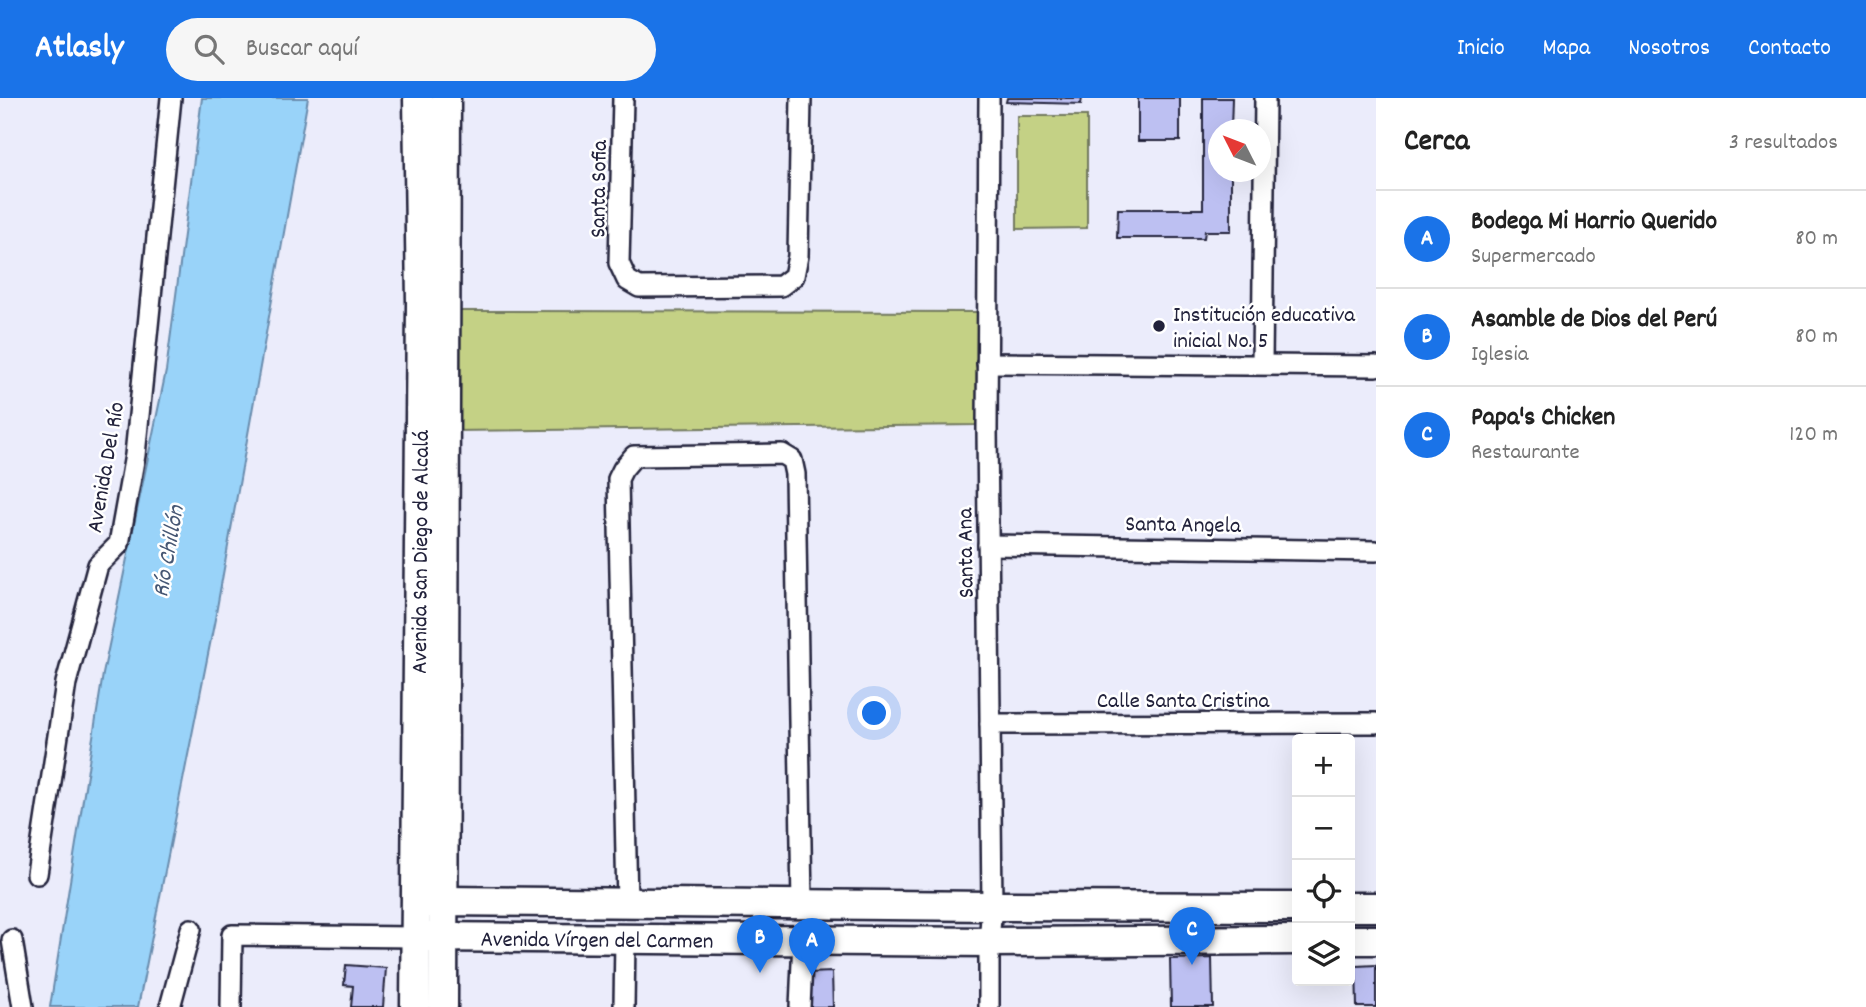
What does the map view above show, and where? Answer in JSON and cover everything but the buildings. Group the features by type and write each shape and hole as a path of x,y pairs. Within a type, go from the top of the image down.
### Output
{"main road":[{"name":"Avenida San Diego de Alcalá","path":"418,98 421,303 433,363"},
{"name":"Avenida San Diego de Alcalá","path":"443,1007 444,901 431,728 433,363 446,98"},
{"name":"Avenida San Diego de Alcalá","path":"415,1007 415,903 431,728"},
{"name":"Avenida Vírgen del Carmen","path":"415,903 444,901 1292,907"},
{"path":"1355,907 1376,907"},
{"name":"Avenida Vírgen del Carmen","path":"415,937 989,942 1292,940"},
{"path":"1355,940 1376,940"}],"street":[{"name":"Avenida Del Río","path":"37,874 66,683 98,565 119,544 135,455 171,98"},
{"name":"Santa Sofia","path":"623,98 620,263 627,280 639,287 782,286 794,276 798,256 801,98"},
{"name":"Santa Ana","path":"989,98 987,363 992,906 989,1007"},
{"path":"1262,364 1265,98"},
{"path":"987,363 1376,366"},
{"path":"627,903 618,479 623,468 634,456 782,454 792,460 795,474 802,905"},
{"name":"Santa Angela","path":"989,545 1376,551"},
{"name":"Calle Santa Cristina","path":"990,724 1376,723"},
{"path":"170,1007 191,929"},
{"name":"Avenida Vírgen del Carmen","path":"230,1007 232,935 415,937"},
{"path":"624,1007 625,938"},
{"path":"12,940 23,1007"},
{"path":"800,1007 803,940"}],"green space":[{"path":"1017,116 1087,116 1087,228 1017,229"},
{"path":"456,311 979,312 977,425 454,431"}],"water":[{"name":"Río Chillón","path":"202,98 308,98 215,619 138,1007 50,1007 103,674 166,371"}],"place":[{"name":"Institución educativa inicial No. 5","path":"1159,326"},
{"name":"Papa's Chicken","path":"1192,965"},
{"name":"Asamble de Dios del Perú","path":"760,973"},
{"name":"Bodega Mi Harrio Querido","path":"812,976"}]}
